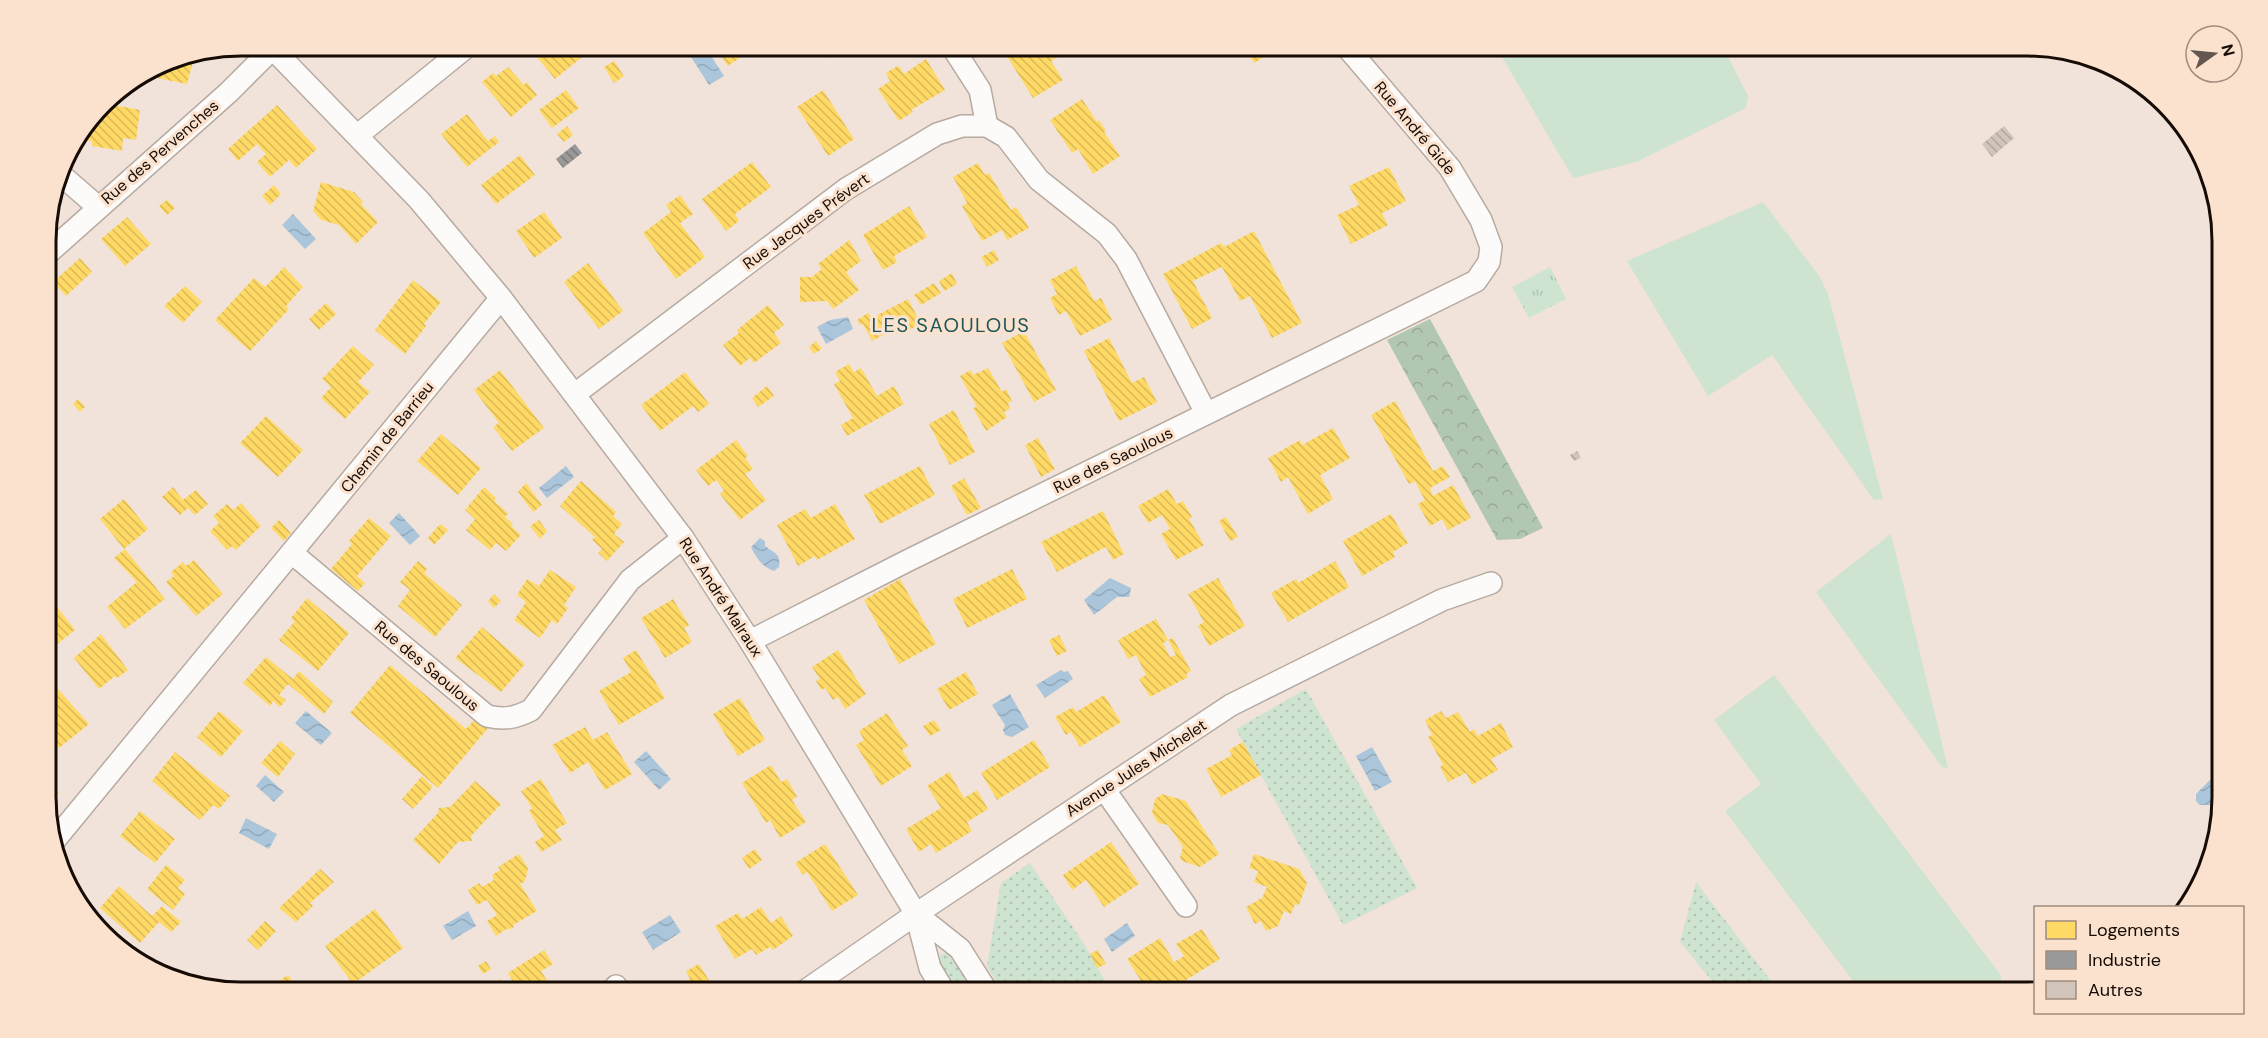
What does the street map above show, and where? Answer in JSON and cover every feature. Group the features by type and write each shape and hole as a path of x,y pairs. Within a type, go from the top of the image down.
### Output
{"street":[{"name":"Rue des Pervenches","path":"56,245 229,92 263,56"},
{"path":"280,56 419,200 501,298"},
{"path":"358,135 455,56"},
{"path":"958,56 980,90 987,126 1006,137 1039,180 1107,234 1126,258 1206,413"},
{"name":"Rue André Gide","path":"1354,56 1450,168 1481,220 1491,248 1489,262 1476,281"},
{"name":"Rue Jacques Prévert","path":"575,394 846,189 936,134 962,126 987,126"},
{"path":"67,180 98,207"},
{"name":"Rue des Saoulous","path":"750,641 909,560 1476,281"},
{"name":"Rue André Malraux","path":"501,298 683,538 750,641 916,914"},
{"name":"Chemin de Barrieu","path":"60,835 501,298"},
{"name":"Rue des Saoulous","path":"292,553 487,716 501,720 516,718 531,710 630,580 683,538"},
{"name":"Avenue Jules Michelet","path":"818,982 916,914 1232,705 1442,600 1491,583"},
{"path":"1104,789 1186,906"},
{"path":"916,914 930,968 938,982"},
{"path":"916,914 960,949 981,982"}],"green space":[{"path":"1501,56 1728,56 1748,96 1746,108 1636,162 1573,178"},
{"path":"1763,202 1820,277 1828,294 1883,499 1874,500 1772,355 1708,396 1627,261"},
{"path":"1550,267 1566,299 1529,318 1512,287"},
{"path":"1430,319 1543,528 1520,539 1497,540 1387,340"},
{"path":"1891,534 1948,768 1942,767 1816,592"},
{"path":"1774,675 2000,974 2002,982 1854,982 1725,811 1761,784 1714,720"},
{"path":"1306,689 1417,888 1343,925 1236,729"},
{"path":"1030,863 1084,944 1106,982 996,982 987,966 1001,883"},
{"path":"1696,882 1772,982 1713,982 1680,942"},
{"path":"942,954 952,954 971,982 946,982 939,971 938,959"}],"water":[{"path":"711,56 724,76 709,85 691,57"},
{"path":"293,214 316,239 305,249 282,225"},
{"path":"848,317 853,329 826,344 817,327 830,320"},
{"path":"566,466 574,477 547,498 539,488"},
{"path":"399,513 420,536 410,545 389,523"},
{"path":"760,538 765,541 765,546 778,556 779,567 774,571 766,568 760,562 751,547"},
{"path":"1110,578 1131,588 1129,597 1117,597 1094,615 1084,600"},
{"path":"1061,670 1068,671 1073,679 1045,698 1036,685"},
{"path":"1010,694 1029,727 1012,737 1005,735 1003,730 1005,725 992,705"},
{"path":"306,711 332,733 321,745 295,723"},
{"path":"1372,747 1392,782 1375,791 1356,756"},
{"path":"646,751 671,779 659,790 634,762"},
{"path":"265,775 284,792 274,802 256,786"},
{"path":"2212,780 2210,805 2200,805 2196,801 2196,794"},
{"path":"246,818 277,834 269,849 239,833"},
{"path":"468,911 476,926 452,940 443,926"},
{"path":"670,915 681,932 653,950 642,932"},
{"path":"1127,923 1135,936 1112,952 1104,939"}],"building: Logements":[{"path":"536,56 581,56 582,57 555,79"},
{"path":"721,56 742,56 728,66"},
{"path":"1007,56 1059,56 1051,61 1063,80 1033,98"},
{"path":"1250,56 1266,56 1254,63"},
{"path":"926,59 945,90 911,110 913,112 899,121 878,89 890,81 886,73 899,66 904,74"},
{"path":"614,61 624,76 614,83 604,67"},
{"path":"193,62 187,84 154,77"},
{"path":"508,67 524,85 527,82 537,95 511,117 482,82 493,73 496,76"},
{"path":"566,90 579,108 552,128 539,110"},
{"path":"823,90 854,139 828,156 797,107"},
{"path":"1082,99 1097,122 1099,120 1120,156 1093,174 1078,149 1072,153 1050,120"},
{"path":"115,105 140,110 136,140 123,138 122,151 92,146 92,141 86,140"},
{"path":"277,105 317,149 296,168 289,160 270,177 257,162 266,154 257,144 238,161 228,149"},
{"path":"467,114 488,141 495,136 499,142 467,167 441,134"},
{"path":"567,126 573,135 564,142 557,134"},
{"path":"520,155 535,175 496,204 481,185"},
{"path":"752,162 771,187 735,214 739,221 726,231 702,199"},
{"path":"978,163 985,175 989,173 1011,210 1016,207 1029,228 1007,240 1002,230 982,241 962,206 967,203 953,177"},
{"path":"1389,167 1406,201 1382,213 1388,225 1351,244 1337,215 1359,205 1349,186"},
{"path":"321,182 354,192 363,202 361,204 378,222 356,244 339,225 321,220 313,211"},
{"path":"274,185 281,194 270,205 262,196"},
{"path":"680,195 693,214 680,223 705,257 676,279 643,233 671,212 666,205"},
{"path":"167,200 175,208 167,215 159,206"},
{"path":"909,206 927,237 894,256 897,262 883,270 863,235"},
{"path":"544,212 562,238 534,258 516,231"},
{"path":"127,217 151,244 125,266 101,239"},
{"path":"1254,231 1302,323 1272,338 1250,296 1240,301 1222,267 1193,281 1212,318 1192,329 1163,274 1221,243 1224,247"},
{"path":"849,240 861,261 846,272 859,290 833,309 827,301 800,302 800,277 812,277 822,269 818,264"},
{"path":"994,250 999,260 987,267 981,257"},
{"path":"80,258 92,272 66,296 56,285 56,279"},
{"path":"588,263 623,311 599,329 564,282"},
{"path":"1076,266 1094,301 1101,298 1112,320 1080,336 1066,311 1059,315 1050,298 1057,294 1050,280"},
{"path":"284,267 303,287 286,306 289,309 250,351 215,320 254,278 265,287"},
{"path":"952,273 957,284 944,291 939,281"},
{"path":"413,280 441,302 405,354 375,330"},
{"path":"934,283 941,293 921,305 914,295"},
{"path":"185,286 202,302 183,323 164,306"},
{"path":"908,299 921,324 907,331 897,317 885,325 889,332 872,341 863,324 860,325 857,320 868,313 872,318"},
{"path":"326,303 336,314 319,330 309,319"},
{"path":"768,305 784,325 774,333 781,343 754,363 750,358 740,366 723,345 739,333 737,330"},
{"path":"1024,331 1056,390 1034,402 1002,343"},
{"path":"1109,338 1132,383 1144,377 1157,402 1119,421 1084,351"},
{"path":"816,341 822,349 814,354 809,347"},
{"path":"353,346 374,365 358,382 370,392 345,419 321,398 331,387 322,379"},
{"path":"849,364 854,372 861,368 877,396 894,386 904,404 847,436 841,425 853,418 834,384 840,381 835,372"},
{"path":"988,368 1002,392 1006,389 1012,401 1008,403 1010,409 1004,412 1007,417 986,431 973,408 977,407 960,376 971,370 973,375"},
{"path":"500,370 544,428 512,451 493,427 499,423 474,390"},
{"path":"685,372 709,404 698,412 693,406 660,431 641,405"},
{"path":"767,386 774,396 758,407 752,398"},
{"path":"78,399 85,407 80,412 73,404"},
{"path":"1395,401 1433,471 1443,466 1450,477 1430,488 1433,496 1453,485 1471,518 1448,530 1442,519 1430,526 1418,504 1425,500 1415,481 1409,484 1371,415"},
{"path":"954,410 975,452 950,465 929,424"},
{"path":"266,416 303,450 278,477 240,443"},
{"path":"1333,428 1350,458 1320,475 1333,499 1308,514 1288,477 1281,482 1268,458 1300,440 1302,445"},
{"path":"441,434 481,468 458,495 417,461"},
{"path":"1038,438 1055,469 1041,477 1025,445"},
{"path":"736,440 748,456 745,458 753,469 745,474 766,500 740,520 720,494 724,490 716,480 708,486 696,470"},
{"path":"920,466 935,495 880,524 864,495"},
{"path":"964,478 981,508 967,515 951,486"},
{"path":"581,481 616,512 613,516 622,524 614,534 624,542 607,561 598,553 602,549 592,540 595,537 560,506"},
{"path":"526,483 542,505 533,512 518,492"},
{"path":"173,487 183,500 196,490 208,504 195,515 188,508 180,515 162,497"},
{"path":"484,487 496,498 494,501 508,513 505,517 521,535 506,551 496,543 490,550 466,530 475,519 465,510"},
{"path":"1168,489 1177,504 1183,501 1192,517 1189,519 1204,545 1176,560 1161,534 1170,529 1162,515 1148,523 1138,506"},
{"path":"124,499 148,529 124,549 100,519"},
{"path":"241,503 261,526 236,550 232,546 227,550 210,531 219,523 213,516 227,504 233,510"},
{"path":"835,504 855,539 817,560 815,556 798,566 777,525 805,509 811,518"},
{"path":"1103,511 1124,554 1113,560 1106,547 1057,572 1041,542"},
{"path":"1391,514 1408,543 1393,552 1395,557 1362,576 1343,541"},
{"path":"1226,517 1238,537 1230,541 1219,521"},
{"path":"369,518 391,536 357,576 365,583 358,591 331,569 352,544 349,541"},
{"path":"279,520 291,533 284,541 271,528"},
{"path":"539,520 547,531 540,539 530,526"},
{"path":"440,524 448,530 434,545 428,538"},
{"path":"125,549 165,599 125,629 107,607 137,582 114,558"},
{"path":"194,560 223,594 196,616 166,582 174,576 171,572 183,562 186,566"},
{"path":"418,561 427,569 424,573 462,605 435,637 398,606 410,590 400,582"},
{"path":"1335,561 1349,587 1288,622 1271,593 1296,579 1298,583"},
{"path":"1012,569 1027,599 967,628 953,599"},
{"path":"550,570 576,587 564,605 568,608 557,624 552,620 540,638 514,620 526,602 517,595 527,579 539,586"},
{"path":"1218,578 1245,626 1209,646 1198,626 1204,622 1188,594"},
{"path":"900,579 936,644 899,664 864,600"},
{"path":"494,594 501,601 494,608 488,601"},
{"path":"307,598 349,633 318,671 279,640 295,621 291,618"},
{"path":"673,599 689,625 684,628 692,642 665,658 641,618"},
{"path":"56,606 75,630 56,645"},
{"path":"1156,619 1168,640 1173,638 1191,671 1186,674 1188,677 1150,697 1139,679 1146,675 1136,655 1128,659 1118,640","holes":["1168,640 1176,655 1170,657 1163,643"]},
{"path":"482,627 525,664 501,692 455,658"},
{"path":"101,634 128,670 117,678 115,676 99,689 74,658"},
{"path":"1059,635 1067,651 1057,656 1049,640"},
{"path":"636,650 665,698 619,725 599,691 631,672 623,658"},
{"path":"838,650 866,694 845,709 838,697 833,700 825,688 821,690 816,681 820,679 812,667"},
{"path":"266,657 293,679 299,671 333,702 324,714 288,684 279,695 286,700 280,707 273,701 270,706 243,683"},
{"path":"390,665 466,729 476,718 488,728 438,788 350,713"},
{"path":"966,672 978,694 949,710 937,689"},
{"path":"56,689 89,724 59,748 56,744"},
{"path":"1104,695 1121,722 1080,747 1071,732 1066,735 1055,717 1073,707 1076,712"},
{"path":"740,698 765,740 738,756 713,714"},
{"path":"219,711 243,731 221,757 197,737"},
{"path":"1441,711 1446,718 1458,712 1470,732 1474,729 1478,736 1501,723 1513,747 1491,759 1498,770 1472,785 1466,773 1448,782 1440,767 1443,765 1428,737 1432,735 1425,720"},
{"path":"887,713 908,746 902,750 912,766 881,786 856,745 864,740 859,731"},
{"path":"934,720 941,730 930,736 923,726"},
{"path":"585,727 593,740 607,732 632,774 605,790 588,762 570,773 552,745"},
{"path":"1034,740 1050,767 997,800 981,773"},
{"path":"280,741 295,754 278,777 261,763"},
{"path":"1243,742 1261,775 1221,797 1206,769 1232,755 1229,750"},
{"path":"175,752 230,796 219,809 213,805 200,820 152,781"},
{"path":"771,765 781,782 787,779 797,797 792,800 806,822 780,838 770,820 766,823 742,783"},
{"path":"949,772 964,798 977,790 988,809 967,822 972,831 936,853 931,844 919,852 906,829 941,808 927,786"},
{"path":"422,776 433,787 413,809 402,799"},
{"path":"541,779 567,823 555,830 562,840 541,852 535,842 544,836 529,811 532,808 521,791"},
{"path":"475,781 501,804 471,836 472,841 458,842 439,864 413,840 438,813 439,808 450,807"},
{"path":"1162,794 1186,801 1219,854 1200,867 1182,861 1180,858 1183,847 1168,825 1158,823 1152,813 1155,799"},
{"path":"140,811 175,839 155,863 120,836"},
{"path":"1111,842 1139,884 1104,907 1086,880 1072,890 1063,875"},
{"path":"825,844 858,895 832,911 807,872 803,875 795,863"},
{"path":"755,849 762,860 749,869 742,858"},
{"path":"519,854 528,868 525,881 520,884 537,911 496,936 487,921 497,915 487,900 477,905 468,890 479,883 482,887 494,880 492,875 500,870 498,867"},
{"path":"1254,854 1299,869 1307,883 1299,905 1295,904 1291,914 1284,911 1278,926 1266,931 1261,921 1255,924 1246,907 1262,898 1267,887 1254,882 1258,871 1249,868"},
{"path":"166,865 185,880 178,888 185,894 173,910 147,889"},
{"path":"320,869 334,882 310,903 313,906 296,922 279,908"},
{"path":"119,886 152,916 162,906 181,922 171,932 159,922 140,943 100,908"},
{"path":"761,907 771,923 781,916 793,936 773,950 770,947 756,955 752,949 735,959 715,926 738,913 742,919"},
{"path":"375,909 403,948 356,982 352,982 325,946"},
{"path":"265,921 276,931 258,950 247,940"},
{"path":"1202,929 1220,959 1183,982 1142,982 1127,959 1160,938 1174,962 1184,956 1176,944"},
{"path":"544,950 553,964 541,971 548,982 513,982 508,973"},
{"path":"1098,950 1106,964 1097,968 1090,954"},
{"path":"486,961 491,969 483,974 478,966"},
{"path":"699,964 710,982 685,982 690,979 686,971"},
{"path":"288,975 293,982 278,982"}],"building: Industrie":[{"path":"575,144 582,153 563,168 556,159"}],"building: Autres":[{"path":"2004,126 2014,138 1992,157 1982,144"},
{"path":"1577,451 1581,458 1574,461 1570,455"}],"district":[{"name":"LES SAOULOUS","path":"951,325"}]}
